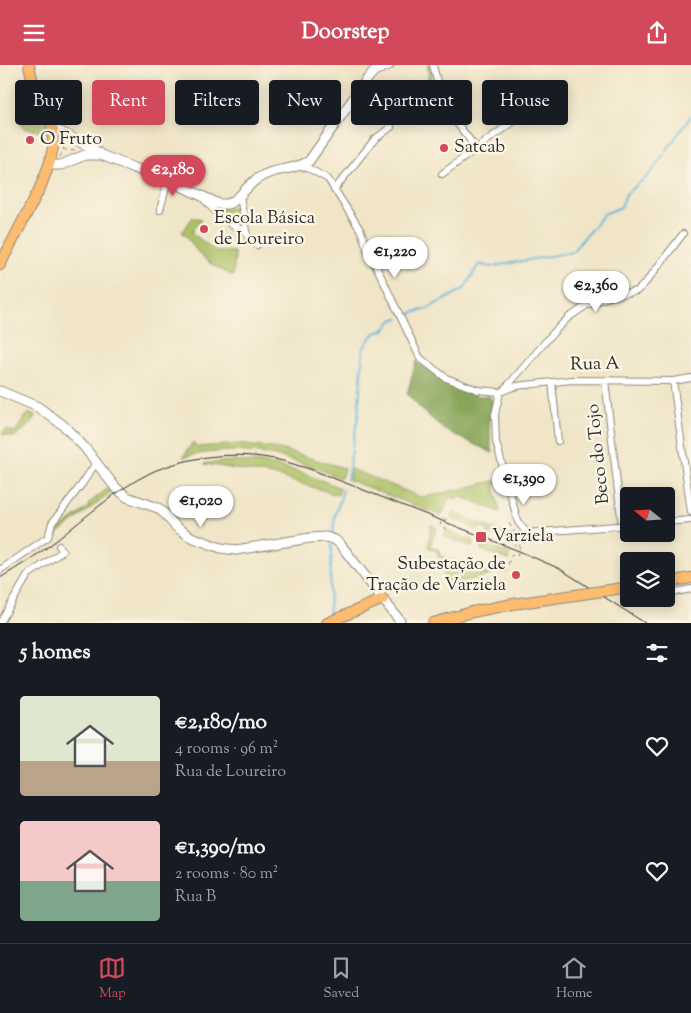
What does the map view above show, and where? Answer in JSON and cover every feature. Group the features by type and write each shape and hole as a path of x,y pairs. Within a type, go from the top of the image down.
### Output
{"main road":[{"path":"0,265 40,188 53,148 53,130 47,112 38,97 29,65"},
{"path":"675,581 691,578"},
{"path":"434,623 472,612 513,604 620,588"},
{"path":"327,623 383,599"}],"street":[{"path":"53,130 59,131 101,155 134,169 168,180 220,204 228,204 240,196 258,178 273,171 300,167 309,161 368,78 374,71 388,65"},
{"path":"433,65 443,105 476,148"},
{"path":"442,174 508,125"},
{"path":"334,190 374,140 391,127"},
{"path":"49,165 61,165 86,155 101,155"},
{"path":"300,167 328,179 361,231 368,252 380,272 420,358 446,378 478,390 500,392"},
{"path":"160,210 168,180"},
{"path":"201,195 217,213 234,226 246,231"},
{"path":"240,196 248,237 257,245"},
{"path":"620,525 527,533 518,521 496,442 495,415 500,392 568,318 587,305 609,297 637,291 684,235"},
{"name":"Rua A","path":"500,392 516,386 572,380 673,381 691,378"},
{"name":"Beco do Tojo","path":"605,380 620,489"},
{"path":"673,381 691,512"},
{"path":"552,382 558,441"},
{"path":"0,391 38,407 63,425 85,448 115,487 126,497 158,508 176,527 191,537 236,550 310,538 326,537 335,540 400,621"},
{"path":"0,570 50,536 52,523 96,463"},
{"path":"675,521 691,520"},
{"path":"0,623 28,575 63,551 58,546"},
{"path":"675,592 691,589"}],"path":[{"path":"60,158 65,145 62,145 63,140"},
{"path":"63,149 68,151 82,150"},
{"path":"447,529 440,526 443,517 450,521"},
{"path":"498,569 505,571 511,554 517,556 520,547 518,539 509,523"},
{"path":"513,545 520,547"}],"green space":[{"path":"427,65 430,65 432,80 427,80"},
{"path":"21,125 45,125 47,133 24,128"},
{"path":"237,205 241,222 239,224 216,209 217,207 227,208"},
{"path":"193,217 201,219 193,230 193,234 216,251 234,252 233,276 205,259 182,232"},
{"path":"416,361 443,381 478,396 489,396 493,402 489,415 493,453 445,430 407,394"},
{"path":"28,413 35,416 31,424 14,437 2,434 6,429 15,432"},
{"path":"193,442 197,447 238,444 280,449 344,468 341,478 292,460 252,452 217,452 183,457"},
{"path":"232,461 259,463 290,469 340,488 338,495 273,475 204,464"},
{"path":"351,469 421,497 503,479 504,483 494,485 500,512 459,496 456,499 449,497 442,516 349,480"},
{"path":"108,488 111,492 55,536 53,534 90,506 88,504"},
{"path":"453,513 516,538 514,543 487,533 488,530 480,527 479,530 451,519"},
{"path":"431,525 437,528 430,546 440,550 439,555 490,575 456,583 454,589 449,590 437,551 428,547"},
{"path":"446,530 474,541 472,547 444,536"},
{"path":"483,544 510,554 508,560 481,550"}],"waterway":[{"path":"405,317 411,313 427,309 464,289 479,264 490,267 572,252 604,214 621,207 626,194 649,175 691,116"},
{"path":"352,447 358,417 363,350 375,333 384,330 392,320 398,318"},
{"path":"347,480 352,450"},
{"path":"333,536 335,516 343,490"},
{"path":"329,615 332,545"}],"tram line":[{"path":"0,578 50,545 114,495 150,473 194,459 234,455 278,460 310,469 519,551 560,569 645,623"}],"place":[{"name":"O Fruto","path":"30,140"},
{"name":"Satcab","path":"444,148"},
{"name":"Escola Básica de Loureiro","path":"204,229"},
{"name":"Varziela","path":"481,537"},
{"name":"Subestação de Tração de Varziela","path":"516,575"}]}
